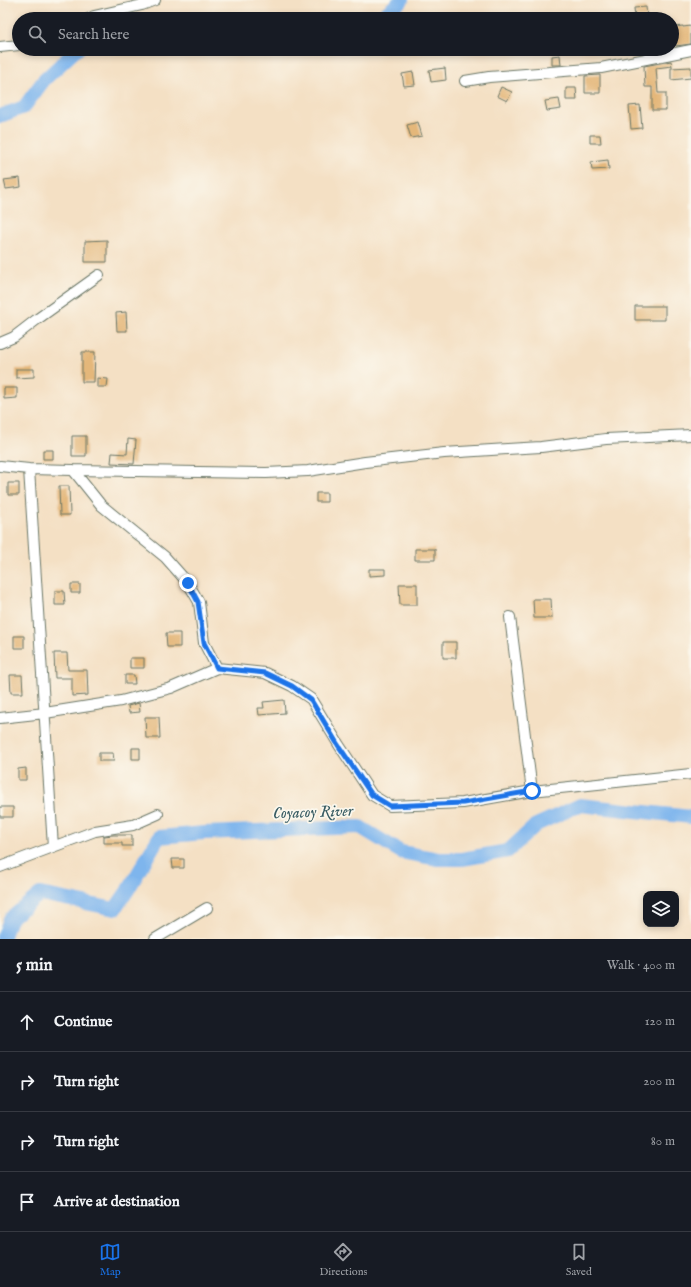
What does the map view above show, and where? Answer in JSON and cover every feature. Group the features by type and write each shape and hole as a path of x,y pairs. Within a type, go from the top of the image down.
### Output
{"street":[{"path":"111,12 142,5 155,0"},
{"path":"0,47 12,46"},
{"path":"679,52 691,50"},
{"path":"465,81 489,77 600,68 661,56"},
{"path":"0,343 14,337 99,275"},
{"path":"0,466 29,469 266,473 308,471 444,452 541,447 606,439 691,435"},
{"path":"29,469 53,847"},
{"path":"73,470 101,505 165,557 188,583 198,602 204,643 217,668"},
{"path":"510,618 532,791"},
{"path":"0,718 45,713 121,700 171,688 217,668 265,673 292,686 311,700 338,745 372,795 390,806 463,803 532,791 691,774"},
{"path":"0,867 95,831 133,825 158,814"},
{"path":"155,939 208,908"}],"building":[{"path":"646,7 646,12 634,12 634,8"},
{"path":"679,26 691,26 691,44 679,46"},
{"path":"552,56 560,56 561,65 552,65"},
{"path":"671,61 672,66 656,68 658,93 666,93 666,110 652,110 652,87 645,87 644,66"},
{"path":"691,67 691,78 671,80 671,68"},
{"path":"445,68 446,80 431,82 429,70"},
{"path":"413,72 415,85 404,86 402,74"},
{"path":"600,75 600,93 585,93 585,76"},
{"path":"501,87 512,92 507,101 497,96"},
{"path":"566,88 576,88 577,100 566,100"},
{"path":"559,99 561,109 547,111 545,101"},
{"path":"640,105 642,128 631,129 629,106"},
{"path":"418,122 422,136 411,138 407,125"},
{"path":"590,135 600,135 601,143 590,143"},
{"path":"608,160 609,169 592,170 591,162"},
{"path":"20,178 21,187 6,189 4,180"},
{"path":"107,240 107,262 85,262 85,241"},
{"path":"635,306 665,306 665,320 635,320"},
{"path":"126,312 127,331 117,331 116,313"},
{"path":"82,352 95,352 94,382 82,382"},
{"path":"16,369 34,369 34,377 16,378"},
{"path":"97,378 108,379 107,387 97,387"},
{"path":"4,388 17,388 17,398 4,399"},
{"path":"72,436 86,436 86,456 72,456"},
{"path":"128,439 136,440 134,464 111,463 112,453 127,454"},
{"path":"43,450 53,450 53,459 43,459"},
{"path":"8,483 19,483 19,495 8,495"},
{"path":"59,486 69,486 70,515 60,515"},
{"path":"316,493 327,493 327,502 316,502"},
{"path":"415,549 435,549 435,560 415,560"},
{"path":"369,569 385,569 385,575 369,576"},
{"path":"71,584 80,584 80,593 71,593"},
{"path":"399,584 417,584 417,605 400,605"},
{"path":"55,591 64,591 65,605 55,605"},
{"path":"533,599 551,599 552,618 534,618"},
{"path":"166,633 180,633 180,647 167,647"},
{"path":"14,636 24,636 24,648 14,648"},
{"path":"443,642 456,642 456,658 443,658"},
{"path":"54,653 67,653 68,670 87,670 88,695 72,696 72,678 55,678"},
{"path":"130,658 144,658 144,668 130,668"},
{"path":"10,675 22,675 23,693 11,693"},
{"path":"125,675 134,675 135,684 125,684"},
{"path":"284,700 285,713 259,715 258,708 264,708 263,702"},
{"path":"139,703 140,712 129,713 128,706"},
{"path":"145,717 159,717 160,738 146,738"},
{"path":"132,748 140,748 140,759 132,759"},
{"path":"99,753 113,753 114,761 99,761"},
{"path":"26,768 26,780 18,780 18,769"},
{"path":"0,807 13,807 13,817 0,817"},
{"path":"132,835 132,846 122,846 122,843 104,843 104,836"},
{"path":"172,859 184,859 184,868 173,868"}],"waterway":[{"path":"387,12 402,0"},
{"path":"0,116 24,107 44,80 70,56"},
{"name":"Coyacoy River","path":"3,939 10,919 40,894 115,909 159,837 204,833 360,827 401,852 438,859 462,859 508,851 536,825 580,805 691,817"}],"route":[{"path":"188,583 198,602 204,643 217,668 265,673 292,686 311,700 338,745 372,795 390,806 463,803 532,791"}]}
